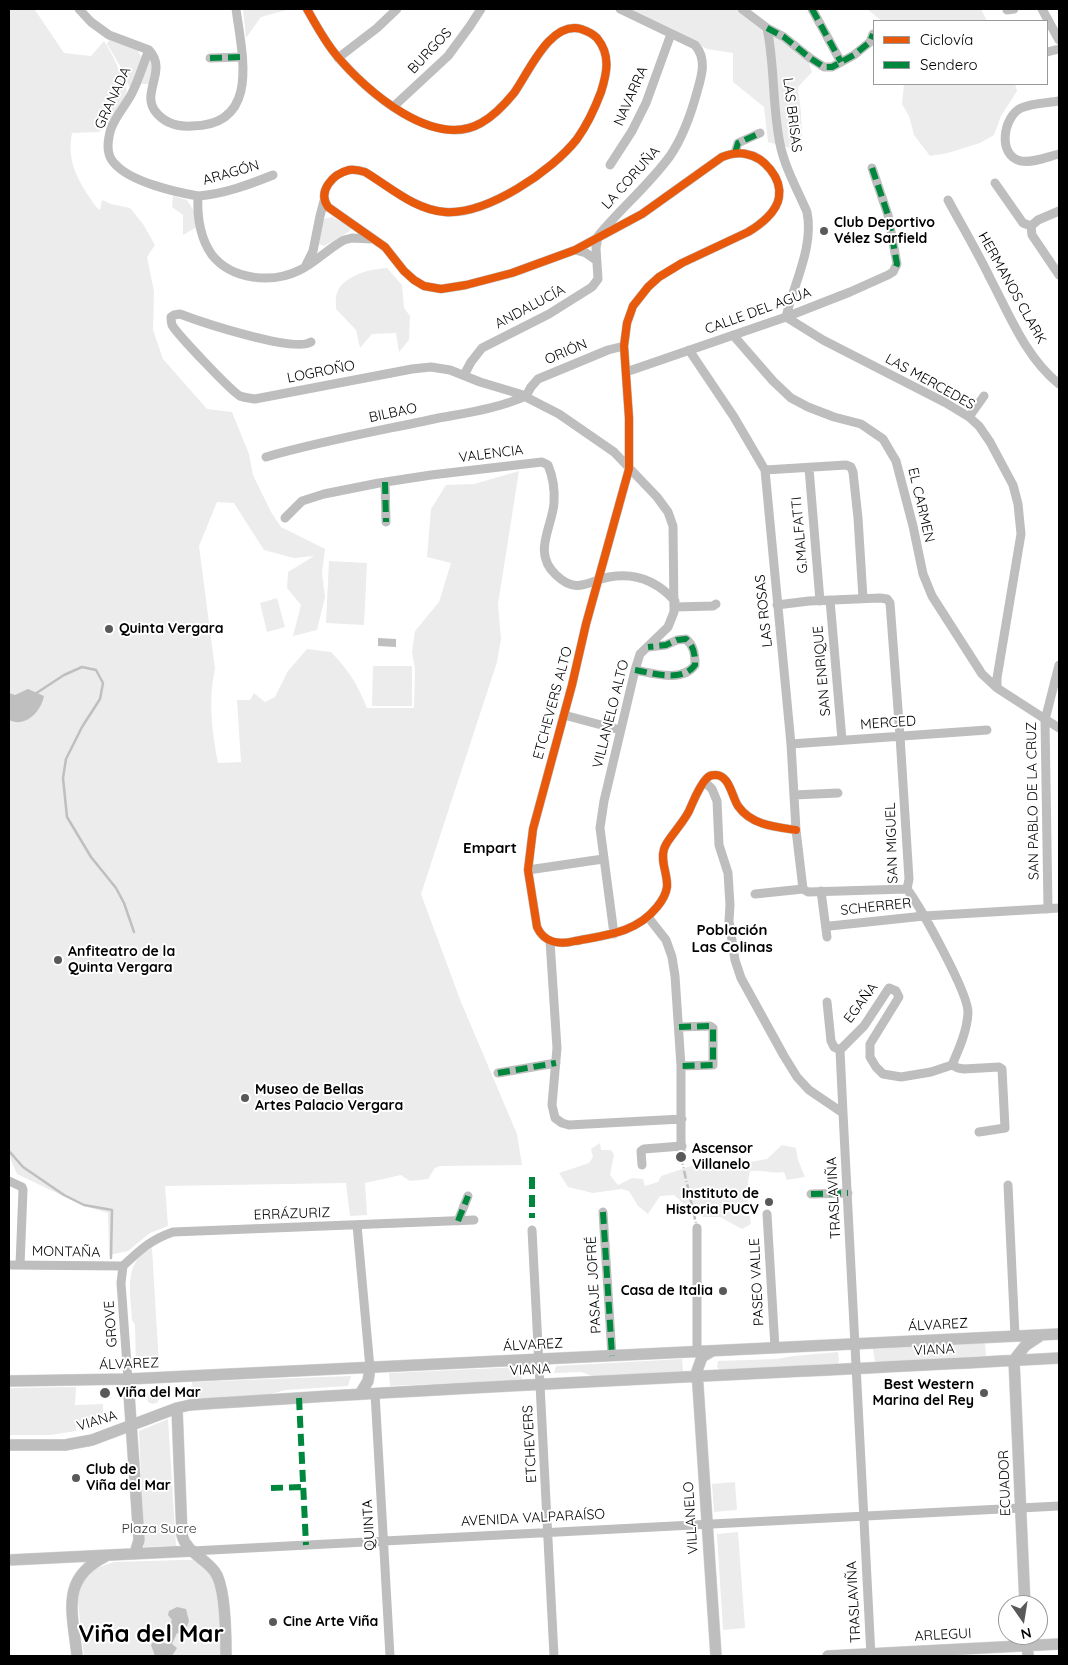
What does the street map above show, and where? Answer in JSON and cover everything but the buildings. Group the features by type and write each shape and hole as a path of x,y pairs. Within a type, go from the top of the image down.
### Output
{"main road":[{"name":"ÁLVAREZ","path":"9,1381 128,1379 1059,1334"},
{"path":"1014,1360 1025,1346 1041,1335"},
{"path":"698,1377 700,1361 705,1354 713,1351"},
{"name":"VIANA","path":"9,1445 65,1445 92,1440 177,1408 190,1405 540,1384 1059,1358"},
{"name":"ECUADOR","path":"1014,1360 1025,1595"},
{"path":"360,1394 368,1382 370,1368"},
{"name":"VILLANELO","path":"698,1377 716,1656"},
{"path":"128,1379 139,1542 135,1553"},
{"path":"177,1408 181,1524 185,1543 206,1562 220,1579 223,1592 226,1656"},
{"name":"AVENIDA VALPARAÍSO","path":"9,1560 192,1551"},
{"path":"77,1656 72,1601 74,1587 82,1574 96,1561 107,1555"},
{"name":"ARLEGUI","path":"828,1656 1059,1644"}],"street":[{"path":"79,9 91,22 108,35 149,50 156,63 151,99 154,110 160,117 173,125 186,126 212,124 223,118 236,105 241,96 244,79 236,9"},
{"path":"306,265 314,245 324,201 324,193 328,184 336,175 350,170 365,172 414,204 445,212 469,210 490,202 544,170 576,140 599,98 607,68 607,57 596,37 588,31 578,28 569,29 558,34 544,46 521,83 506,102 490,117 473,128 451,130 429,127 393,106 364,85 338,58 307,9"},
{"path":"338,58 377,28 396,9"},
{"name":"BURGOS","path":"393,106 448,56 481,9"},
{"name":"LA CORUÑA","path":"598,237 611,220 653,178 670,155 685,129 702,78 703,62 701,52 695,45 620,9"},
{"path":"742,9 824,67 832,67 854,56 870,42 873,34"},
{"path":"812,9 841,62"},
{"path":"1042,9 1059,40"},
{"name":"LAS BRISAS","path":"767,28 772,49 774,94 783,159 807,212 808,220 809,238 786,317"},
{"name":"NAVARRA","path":"610,165 632,132 646,103 671,34"},
{"name":"GRANADA","path":"149,50 134,89 116,118 109,135 108,153 115,164 134,177 176,192 198,196"},
{"path":"210,58 242,57"},
{"path":"1059,101 1020,108 1011,117 1005,131 1006,145 1011,154 1019,160 1037,160 1059,154"},
{"path":"324,201 338,214 385,247 404,271 424,286 442,289 466,286 512,273 575,250 605,235 642,214 722,157 735,153 738,143 760,134"},
{"name":"ETCHEVERS ALTO","path":"550,941 539,933 536,927 528,870 533,829 629,469 629,418 624,346 627,323 633,306 659,277 682,263 758,226 770,215 779,196 778,185 771,170 760,160 748,154 735,153"},
{"name":"CALLE DEL AGUA","path":"626,372 786,317 888,275 895,269 896,264 888,215 872,168"},
{"name":"ARAGÓN","path":"198,196 212,195 231,190 272,175"},
{"path":"995,183 1023,223 1031,226"},
{"path":"198,196 200,224 206,243 213,255 222,264 235,272 255,278 274,278 300,270 344,240 372,238"},
{"name":"HERMANOS CLARK","path":"948,200 976,249 1019,333 1041,366 1059,384"},
{"path":"1031,226 1038,220 1059,211"},
{"path":"320,216 338,214"},
{"path":"1031,226 1032,235 1059,275"},
{"path":"352,238 356,227"},
{"name":"ANDALUCÍA","path":"464,375 482,348 549,314 592,287 598,279 596,260 598,237"},
{"path":"314,245 322,250 330,249"},
{"path":"575,250 586,253 596,260"},
{"name":"LOGROÑO","path":"311,342 307,345 262,339 243,335 180,314 171,317 173,326 240,396 256,398 421,368 431,367 450,370 480,382 526,396 559,414 614,452 629,469"},
{"name":"LAS MERCEDES","path":"786,317 824,340 946,403 969,417 979,426 990,442 1009,478 1018,504 1021,534 996,688"},
{"name":"EL CARMEN","path":"733,336 773,381 791,398 834,417 862,424 883,439 896,461 923,574 932,596 982,674 996,688 1059,728"},
{"name":"ORIÓN","path":"526,396 538,379 608,350 624,346"},
{"name":"LAS ROSAS","path":"689,350 734,417 765,470 791,744 796,830 802,889"},
{"name":"BILBAO","path":"266,457 352,436 487,408 526,396"},
{"path":"969,417 984,396"},
{"name":"VALENCIA","path":"285,518 302,501 324,494 385,482 542,462 548,465 552,474 554,488 554,504 544,542 548,566 556,576 567,583 582,586 608,577 630,575 644,578 666,590 675,604"},
{"path":"765,470 846,465 851,467 858,518 863,598 777,605"},
{"name":"G.MALFATTI","path":"808,468 820,601"},
{"name":"VILLANELO ALTO","path":"614,934 600,828 604,801 634,670 640,654 668,627 675,604 673,526 668,512 657,497 629,469"},
{"path":"385,482 386,522"},
{"name":"SAN MIGUEL","path":"863,598 887,599 890,603 909,878 907,889 924,916 963,992 968,1007 966,1024 952,1065"},
{"name":"SAN ENRIQUE","path":"830,600 842,740"},
{"path":"675,604 713,606 716,604"},
{"path":"634,670 672,675 690,671 695,665 694,649 686,639 677,640 666,645 648,647"},
{"name":"SAN PABLO DE LA CRUZ","path":"1048,909 1045,720 1059,665"},
{"path":"564,715 620,730"},
{"path":"1034,723 1045,720"},
{"name":"MERCED","path":"791,744 987,730"},
{"path":"682,1119 568,1125 555,1118 552,1105 556,1062 550,941 566,943 614,934 627,930 648,918 661,901 667,886 662,859 666,842 688,813 705,782 713,774 721,776 728,783 739,807 747,814 767,826 796,830"},
{"path":"705,782 712,789 717,801 719,845 728,873 729,921 735,960 741,978 797,1076 810,1090 843,1114"},
{"path":"794,795 838,793"},
{"path":"528,870 603,859"},
{"path":"755,894 802,889 808,892 820,892 907,889"},
{"path":"820,892 826,938"},
{"name":"SCHERRER","path":"830,926 924,916 1059,908"},
{"path":"648,918 666,940 672,957 675,976 681,1066 681,1157"},
{"name":"EGAÑA","path":"840,1050 864,1026 887,990 891,988 896,991 899,997 870,1044 870,1057 876,1068 883,1074 901,1077 931,1072 952,1065"},
{"path":"828,1002 831,1041 834,1047 840,1050 843,1114"},
{"path":"679,1027 710,1026 713,1028 713,1065 681,1066"},
{"path":"498,1073 556,1062"},
{"path":"952,1065 960,1068 1001,1068 1005,1128 979,1132"},
{"name":"TRASLAVIÑA","path":"843,1114 870,1655"},
{"path":"642,1165 641,1151 644,1149 682,1146"},
{"path":"9,1181 22,1187 23,1190 20,1265"},
{"path":"1008,1185 1015,1336"},
{"path":"811,1194 848,1193"},
{"path":"458,1221 468,1196"},
{"name":"PASAJE JOFRÉ","path":"604,1212 612,1356"},
{"name":"PASEO VALLE","path":"767,1214 775,1348"},
{"name":"ERRÁZURIZ","path":"124,1266 145,1245 160,1236 173,1232 474,1220"},
{"path":"357,1225 370,1368"},
{"path":"696,1352 697,1228"},
{"name":"ETCHEVERS","path":"532,1230 554,1656"},
{"name":"MONTAÑA","path":"9,1265 124,1266"},
{"name":"GROVE","path":"124,1266 122,1283 128,1379"},
{"name":"QUINTA","path":"375,1393 390,1656"},
{"name":"AVENIDA VALPARAÍSO","path":"192,1551 1059,1506"}],"green space":[{"name":"Quinta Vergara","path":"9,9 37,9 35,10 64,53 91,56 104,41 108,47 127,91 115,120 99,132 72,133 71,154 76,173 96,207 100,210 102,200 130,208 143,224 155,245 147,257 154,291 153,330 163,359 207,409 232,412 249,454 253,475 271,512 281,527 325,549 322,573 325,597 317,630 293,636 301,605 287,588 288,572 314,556 294,558 264,550 234,503 217,502 199,546 215,669 212,692 212,716 218,763 241,762 237,700 250,700 254,693 265,702 275,697 288,671 307,649 331,652 352,678 367,708 414,708 415,669 412,652 415,631 439,602 451,563 427,557 431,509 446,485 474,484 519,471 498,604 501,639 497,662 421,894 461,1002 517,1134 522,1165 440,1166 435,1168 428,1179 410,1181 401,1175 365,1183 367,1215 350,1216 346,1183 165,1186 168,1226 150,1233 128,1251 109,1255 108,1213 84,1206 17,1174 9,1156"},
{"path":"243,9 290,9 261,17 246,38"},
{"path":"629,9 735,9 807,57 812,72 798,87 802,135 794,149 768,142 764,107 733,82 733,53 707,49"},
{"path":"867,9 981,9 986,20 881,20"},
{"path":"109,40 138,50 141,57 131,91 123,71 107,44"},
{"path":"152,59 149,84 141,84 149,60"},
{"path":"904,85 1015,85 1017,91 1001,116 994,135 980,143 948,153 930,156 914,135 909,116 902,104"},
{"path":"173,196 187,200 194,211 197,227 183,235 183,215 172,207"},
{"path":"332,217 351,227 350,231 324,246 319,244 323,219"},
{"path":"387,268 402,285 404,308 410,316 409,340 399,352 396,333 372,334 360,348 356,330 336,309 337,293 340,287 351,277"},
{"path":"329,561 367,563 364,625 326,623"},
{"path":"277,598 285,627 267,632 260,603"},
{"path":"373,666 412,666 412,706 372,706"},
{"path":"600,1143 601,1150 611,1150 614,1155 610,1175 618,1185 632,1178 643,1179 645,1186 658,1182 661,1176 703,1162 750,1162 767,1159 782,1145 796,1148 798,1160 805,1177 787,1180 784,1172 750,1171 748,1204 751,1224 742,1229 720,1217 703,1217 674,1195 660,1196 648,1214 638,1206 629,1191 621,1189 593,1193 568,1187 559,1173 589,1163 593,1157 591,1149"},
{"path":"152,1248 159,1365 136,1366 135,1325 132,1320 130,1279 136,1261 142,1254"},
{"path":"985,1343 986,1356 875,1362 873,1349"},
{"path":"838,1352 838,1364 721,1371 717,1367 718,1361 777,1359"},
{"path":"682,1359 683,1372 595,1377 581,1372 554,1373 556,1366"},
{"path":"521,1367 522,1380 390,1386 389,1373"},
{"path":"351,1376 348,1386 286,1390 267,1395 193,1399 192,1382"},
{"path":"76,1387 75,1405 103,1404 103,1420 76,1427 76,1431 50,1435 9,1435 9,1388"},
{"path":"160,1388 163,1391 157,1403 152,1404 148,1402 147,1393 152,1389 154,1397 160,1396"},
{"name":"Plaza Sucre","path":"168,1419 176,1546 144,1547 139,1431"},
{"path":"735,1482 737,1510 714,1512 712,1484"},
{"path":"738,1532 745,1628 723,1630 717,1534"},
{"path":"195,1560 205,1566 215,1581 220,1622 220,1656 84,1656 77,1594 82,1583 96,1568 114,1562"}],"shaded area":[{"path":"378,638 396,639 396,647 378,646"},
{"path":"28,689 44,696 40,708 31,717 21,722 9,720 9,693 15,695"},
{"path":"177,1607 186,1609 189,1621 184,1635 177,1633 172,1644 177,1648 172,1656 155,1656 151,1645 155,1639 167,1644 172,1632 168,1630 172,1620 168,1615 169,1611"}],"waterway":[{"path":"35,694 64,675 82,667 96,670 103,683 100,699 82,727 66,759 63,778 67,817 91,857 116,888 124,903 134,932"},
{"path":"9,1151 23,1167 64,1195 84,1205 112,1210 111,1258"}],"railway":[{"path":"681,1157 697,1228"}],"marked path":[{"path":"812,9 841,62"},
{"path":"767,28 784,37 824,67 832,67 854,55 870,42 873,34"},
{"path":"210,58 242,57"},
{"path":"735,153 738,143 760,133"},
{"path":"872,168 888,215 897,264 895,269"},
{"path":"385,482 386,522"},
{"path":"635,670 675,675 683,674 695,665 694,650 686,639 677,640 666,645 648,647"},
{"path":"679,1027 710,1026 713,1028 713,1065 681,1066"},
{"path":"498,1073 556,1063"},
{"path":"532,1177 532,1218"},
{"path":"811,1194 848,1193"},
{"path":"458,1221 468,1196"},
{"path":"603,1212 612,1356"},
{"path":"299,1398 306,1545"},
{"path":"271,1488 303,1487"}],"cycle path":[{"path":"307,9 333,51 365,85 402,113 422,123 443,129 463,129 481,123 495,113 514,93 541,50 559,33 570,28 581,29 597,38 604,51 606,71 601,92 577,139 552,164 517,189 499,199 462,211 445,212 423,207 361,171 351,170 343,172 328,184 324,195 328,207 385,247 404,271 424,286 441,289 466,285 512,273 575,250 642,214 722,157 728,155 740,153 753,156 765,164 775,176 779,190 778,203 767,218 748,232 682,263 659,277 648,287 633,306 627,323 624,346 629,418 629,469 586,624 572,685 533,829 528,870 537,927 548,940 558,943 569,942 620,932 649,916 665,895 667,882 663,859 665,847 687,814 702,785 711,776 719,775 727,782 738,806 750,817 764,824 796,830"}],"place":[{"name":"Club Deportivo Vélez Sarfield","path":"824,231"},
{"name":"Quinta Vergara","path":"109,629"},
{"name":"Anfiteatro de la Quinta Vergara","path":"58,960"},
{"name":"Museo de Bellas Artes Palacio Vergara","path":"245,1098"},
{"name":"Ascensor Villanelo","path":"681,1157"},
{"name":"Instituto de Historia PUCV","path":"769,1202"},
{"name":"Casa de Italia","path":"723,1291"},
{"name":"Viña del Mar","path":"105,1393"},
{"name":"Best Western Marina del Rey","path":"984,1393"},
{"name":"Club de Viña del Mar","path":"76,1478"},
{"name":"Cine Arte Viña","path":"273,1622"}],"district":[{"name":"Empart","path":"490,848"},
{"name":"Población Las Colinas","path":"732,938"},
{"name":"Viña del Mar","path":"151,1635"}]}
